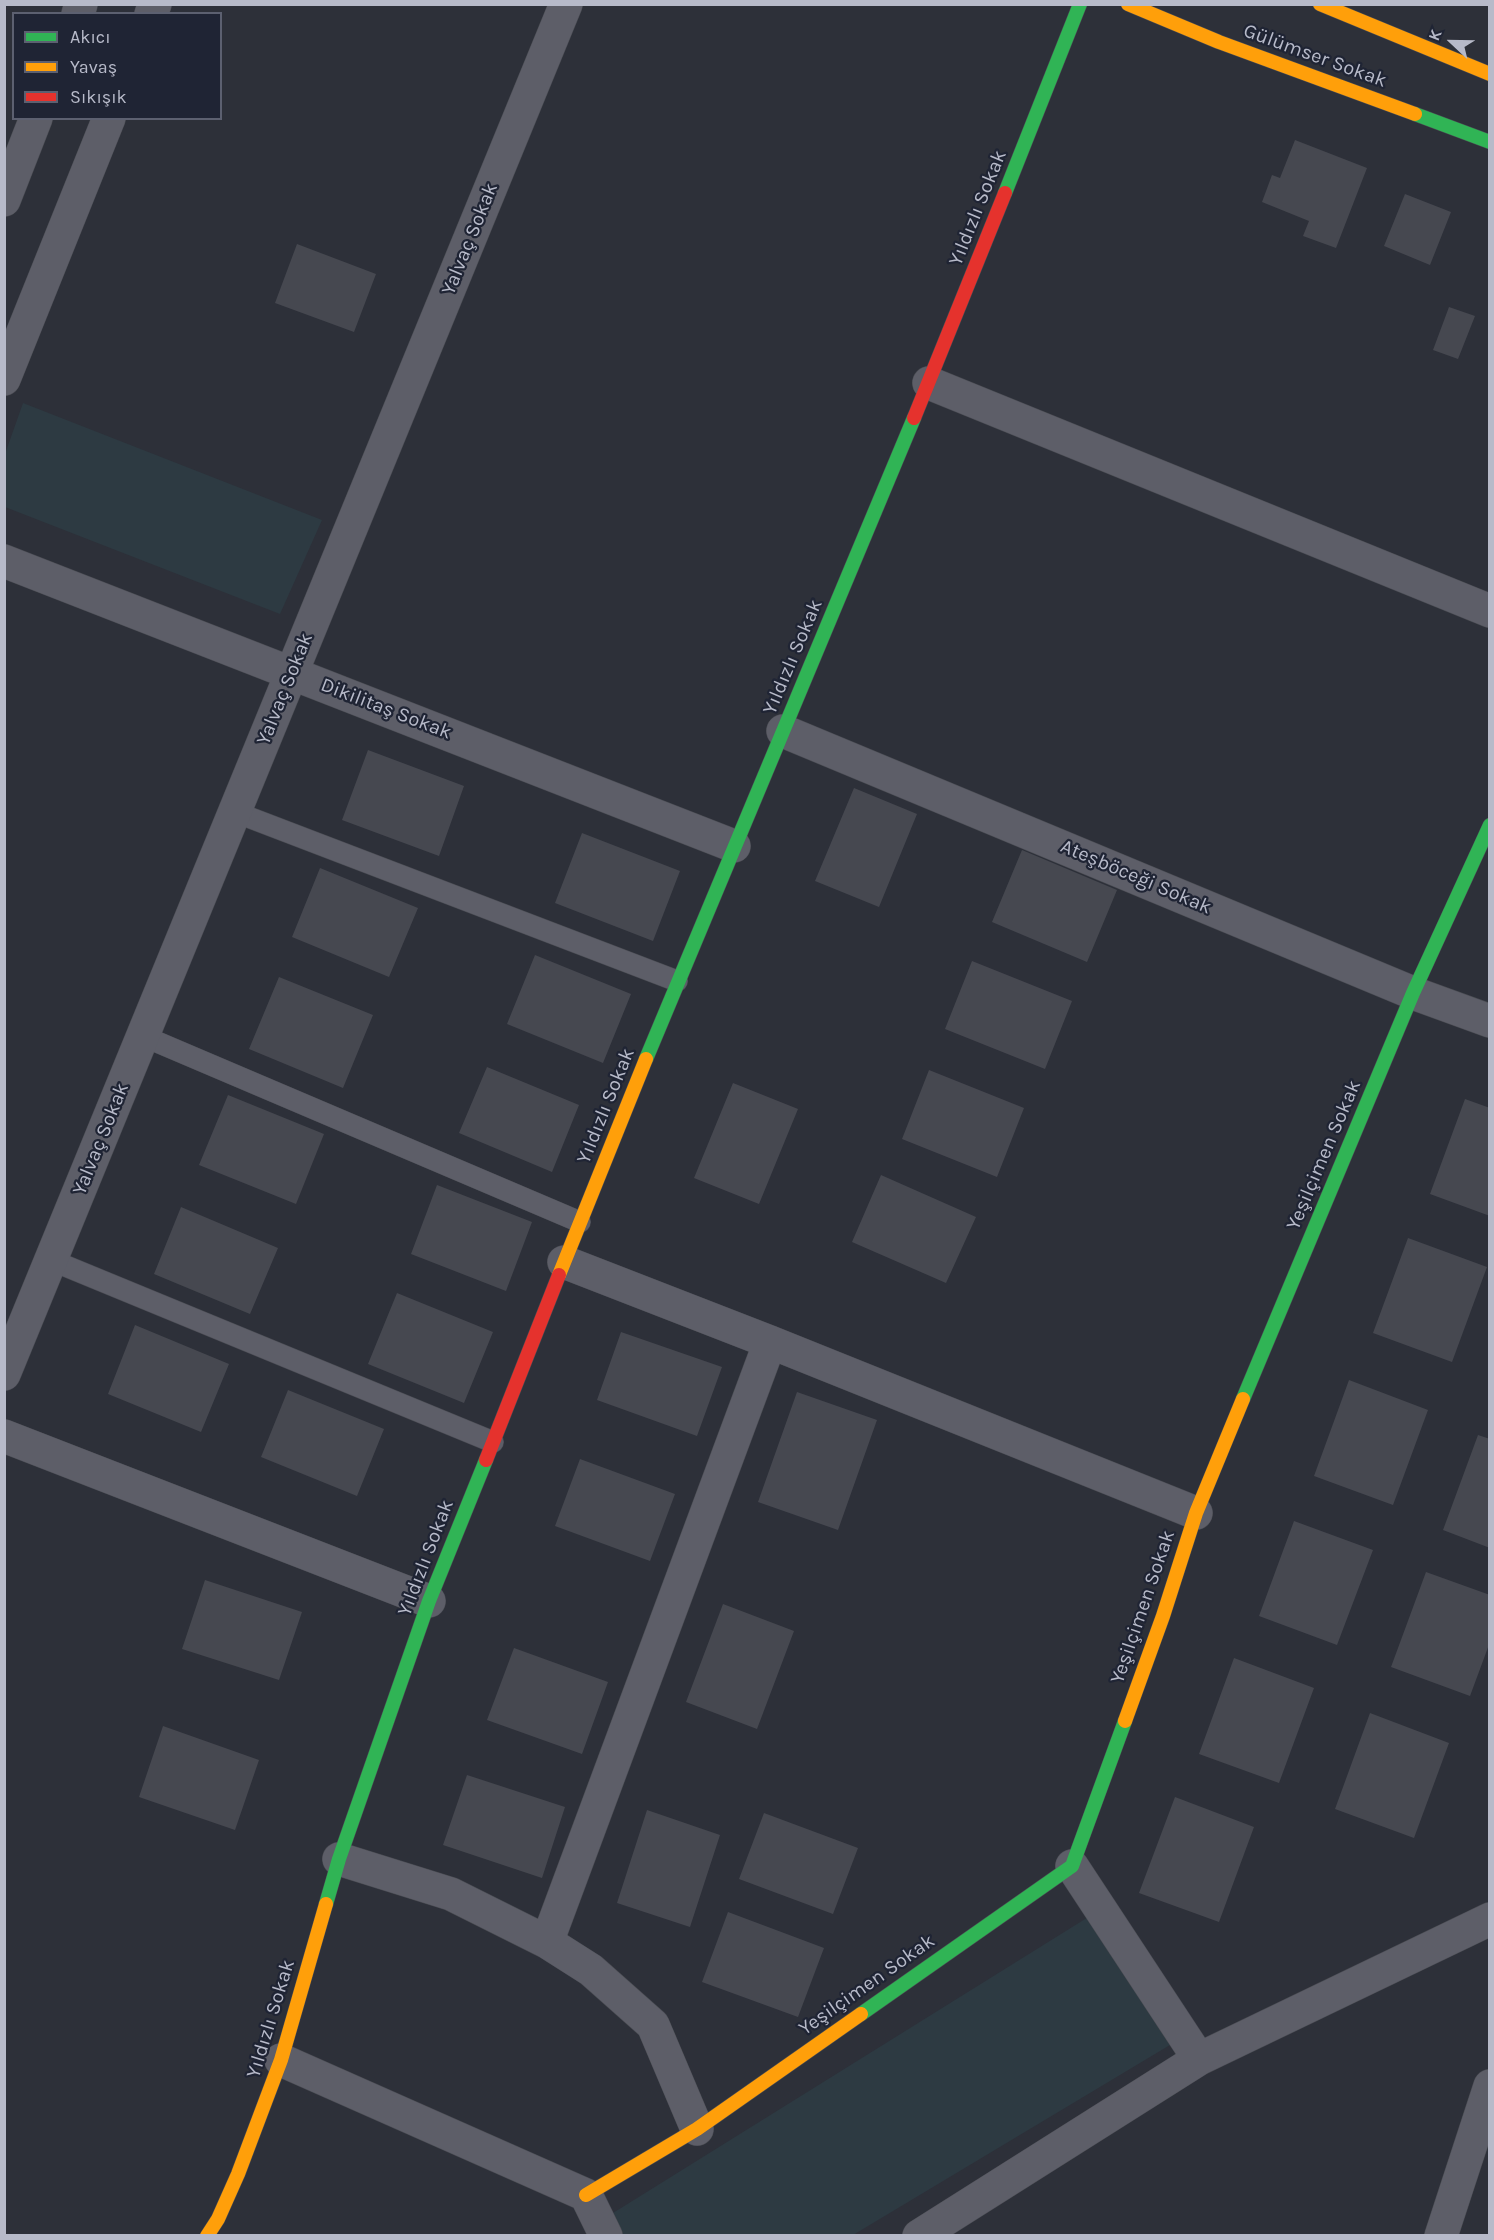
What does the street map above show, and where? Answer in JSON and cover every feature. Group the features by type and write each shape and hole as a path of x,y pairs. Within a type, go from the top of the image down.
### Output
{"street":[{"name":"Yalvaç Sokak","path":"4,1374 566,4"},
{"name":"Yıldızlı Sokak","path":"207,2235 218,2219 238,2174 280,2060 339,1859 429,1601 677,981 929,383 1080,4"},
{"name":"Gülümser Sokak","path":"1128,4 1219,42 1490,142"},
{"path":"1320,4 1490,74"},
{"path":"4,200 35,120"},
{"path":"4,380 108,120"},
{"path":"929,383 1490,611"},
{"name":"Dikilitaş Sokak","path":"4,561 734,846"},
{"name":"Ateşböceği Sokak","path":"783,731 1413,993 1490,1021"},
{"name":"Yeşilçimen Sokak","path":"586,2195 697,2129 1072,1866 1162,1616 1196,1513 1413,993 1490,825"},
{"path":"564,1262 1196,1513"},
{"path":"547,1942 770,1342"},
{"path":"4,1436 429,1601"},
{"path":"339,1859 452,1894 547,1942 591,1970 653,2025 697,2129"},
{"path":"1072,1866 1199,2059"},
{"path":"919,2235 1199,2059 1490,1919"},
{"path":"280,2060 586,2195 606,2235"},
{"path":"1441,2235 1490,2086"}],"lane":[{"path":"235,812 677,981"},
{"path":"143,1036 580,1222"},
{"path":"51,1260 493,1442"}],"shaded area":[{"path":"23,403 322,520 280,614 5,507 5,454"},
{"path":"1098,1911 1175,2042 853,2235 614,2235 605,2218"}],"building":[{"path":"1295,140 1367,168 1336,248 1303,236 1309,221 1262,202 1272,175 1280,178"},
{"path":"1405,194 1451,212 1430,265 1384,246"},
{"path":"297,244 376,274 354,332 275,303"},
{"path":"1449,307 1475,316 1458,359 1433,350"},
{"path":"368,750 464,786 439,856 342,820"},
{"path":"854,788 917,814 879,907 815,881"},
{"path":"582,833 680,871 653,941 555,903"},
{"path":"1022,850 1117,890 1087,962 992,922"},
{"path":"320,868 418,908 389,977 292,937"},
{"path":"535,955 631,994 603,1063 507,1024"},
{"path":"972,961 1072,1001 1045,1069 945,1029"},
{"path":"279,977 373,1015 343,1088 249,1049"},
{"path":"487,1067 579,1105 552,1172 459,1133"},
{"path":"929,1070 1024,1108 997,1177 902,1139"},
{"path":"733,1083 798,1109 759,1204 694,1178"},
{"path":"228,1095 324,1134 296,1204 199,1165"},
{"path":"1465,1099 1490,1108 1490,1216 1430,1194"},
{"path":"881,1175 976,1217 946,1283 852,1242"},
{"path":"437,1185 532,1222 506,1291 411,1254"},
{"path":"181,1207 278,1248 250,1314 154,1274"},
{"path":"1408,1238 1487,1267 1452,1362 1373,1333"},
{"path":"397,1293 493,1332 464,1403 368,1364"},
{"path":"135,1325 229,1364 201,1432 108,1394"},
{"path":"621,1332 722,1367 697,1436 597,1400"},
{"path":"1349,1380 1428,1410 1393,1505 1314,1476"},
{"path":"288,1390 384,1429 357,1496 261,1457"},
{"path":"797,1392 877,1420 838,1530 758,1502"},
{"path":"1478,1435 1490,1439 1490,1548 1443,1530"},
{"path":"580,1459 675,1494 650,1561 555,1526"},
{"path":"1294,1521 1373,1550 1337,1645 1259,1616"},
{"path":"1426,1572 1490,1595 1490,1642 1470,1696 1391,1667"},
{"path":"205,1580 302,1612 279,1680 182,1649"},
{"path":"723,1604 794,1631 757,1729 686,1702"},
{"path":"514,1648 608,1682 582,1754 487,1720"},
{"path":"1234,1658 1314,1688 1279,1783 1199,1754"},
{"path":"1370,1713 1449,1743 1414,1838 1335,1809"},
{"path":"163,1726 259,1760 235,1830 139,1797"},
{"path":"467,1775 565,1807 542,1878 443,1845"},
{"path":"1175,1797 1254,1827 1219,1922 1139,1893"},
{"path":"647,1810 720,1835 690,1927 617,1903"},
{"path":"764,1813 858,1848 833,1914 739,1879"},
{"path":"728,1912 824,1948 798,2017 702,1982"}],"traffic: fast":[{"path":"1005,193 1080,4"},
{"path":"1415,114 1490,142"},
{"path":"646,1059 914,418"},
{"path":"1243,1399 1413,993 1490,825"},
{"path":"326,1904 339,1859 429,1601 486,1460"},
{"path":"861,2014 1072,1866 1125,1721"}],"traffic: slow":[{"path":"1128,4 1219,42 1415,114"},
{"path":"1320,4 1490,74"},
{"path":"559,1275 646,1059"},
{"path":"1125,1721 1163,1616 1196,1513 1243,1399"},
{"path":"207,2236 218,2219 238,2174 281,2060 326,1904"},
{"path":"586,2195 697,2129 861,2014"}],"traffic: jam":[{"path":"914,418 1005,193"},
{"path":"486,1460 559,1275"}]}
